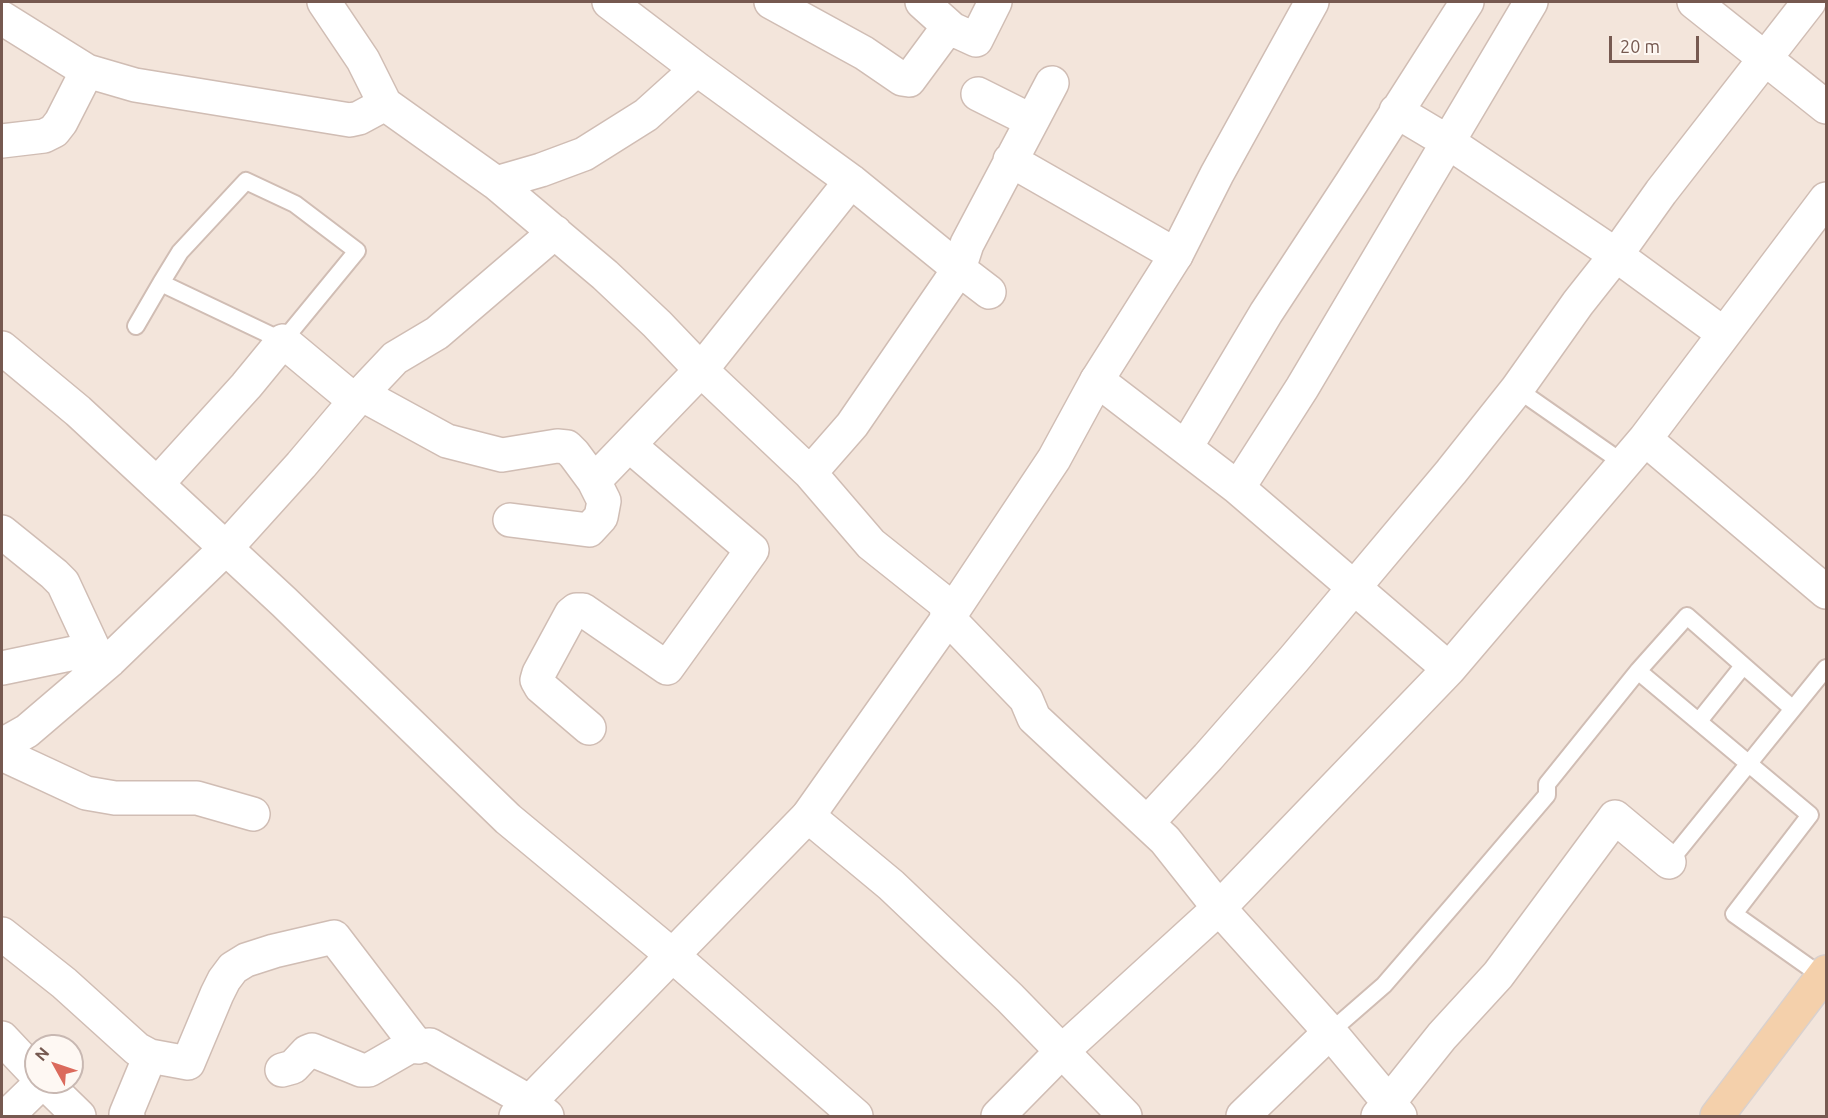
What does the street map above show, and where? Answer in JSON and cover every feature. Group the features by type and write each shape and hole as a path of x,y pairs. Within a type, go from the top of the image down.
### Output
{"main road":[{"path":"1717,1116 1825,976"}],"street":[{"path":"324,2 363,60 385,104 496,183 555,232 639,307 701,370 810,473 871,544 945,603 948,618 1026,699 1034,718 1165,840 1219,908 1330,1032 1389,1113 1442,1036 1498,975 1615,817 1669,862"},
{"path":"609,2 851,181 989,292"},
{"path":"771,2 864,53 902,79 909,80 943,34 952,29"},
{"path":"922,2 952,29 976,40 995,2"},
{"path":"282,1070 293,1067 307,1052 312,1050 361,1070 369,1070 409,1047 430,1045 531,1112 672,955 808,816 948,618 1054,459 1097,380 1176,255 1217,174 1312,2"},
{"path":"1186,447 1266,313 1467,2"},
{"path":"1238,489 1302,388 1362,283 1531,2"},
{"path":"1694,2 1827,107"},
{"path":"1148,822 1208,757 1452,472 1517,390 1578,303 1661,192 1811,2 1827,13"},
{"path":"2,18 87,71 135,85 350,120 359,118 385,104"},
{"path":"496,183 584,154 646,115 697,69"},
{"path":"2,141 44,136 54,130 61,122 87,71"},
{"path":"810,473 859,416 958,269 967,244 1052,83"},
{"path":"978,94 1032,121"},
{"path":"1396,111 1448,142 1616,255 1724,334"},
{"path":"1010,160 1176,255"},
{"path":"594,481 701,370 851,181"},
{"path":"998,1116 1061,1052 1219,908 1449,669 1645,439 1827,200"},
{"path":"2,745 27,731 102,656 226,548 395,358 436,333 555,232"},
{"path":"157,484 246,386 283,341 358,397 447,441 502,455 557,446 567,447 594,481 604,501 601,517 589,530 510,520"},
{"path":"2,348 78,411 226,548 386,699 508,819 672,955 856,1116"},
{"path":"1097,380 1238,489 1449,669"},
{"path":"1645,439 1827,592"},
{"path":"589,728 541,687 537,680 572,614 576,610 583,610 667,668 752,550 629,445"},
{"path":"2,532 54,573 63,583 102,656"},
{"path":"2,668 72,653 102,656"},
{"path":"2,754 86,793 133,799 197,798 253,814"},
{"path":"808,816 891,885 1010,998 1125,1116"},
{"path":"2,934 64,982 137,1049 150,1056 188,1063 224,980 233,968 246,960 284,948 334,937 418,1047"},
{"path":"1243,1116 1330,1032"},
{"path":"2,1038 24,1061"},
{"path":"126,1116 150,1056"},
{"path":"7,1116 30,1094"},
{"path":"56,1094 79,1116"}],"lane":[{"path":"136,326 161,283 180,252 246,181 295,204 357,251 283,341 161,283"},
{"path":"1517,390 1623,463"},
{"path":"1330,1032 1384,985 1462,895 1547,795 1547,784 1638,671 1687,616 1793,710"},
{"path":"1698,720 1743,666"},
{"path":"1669,862 1827,668"},
{"path":"1638,671 1810,815 1734,914 1825,976"}],"shaded area":[{"path":"2,2 1826,2 1826,1116 2,1116"}]}
